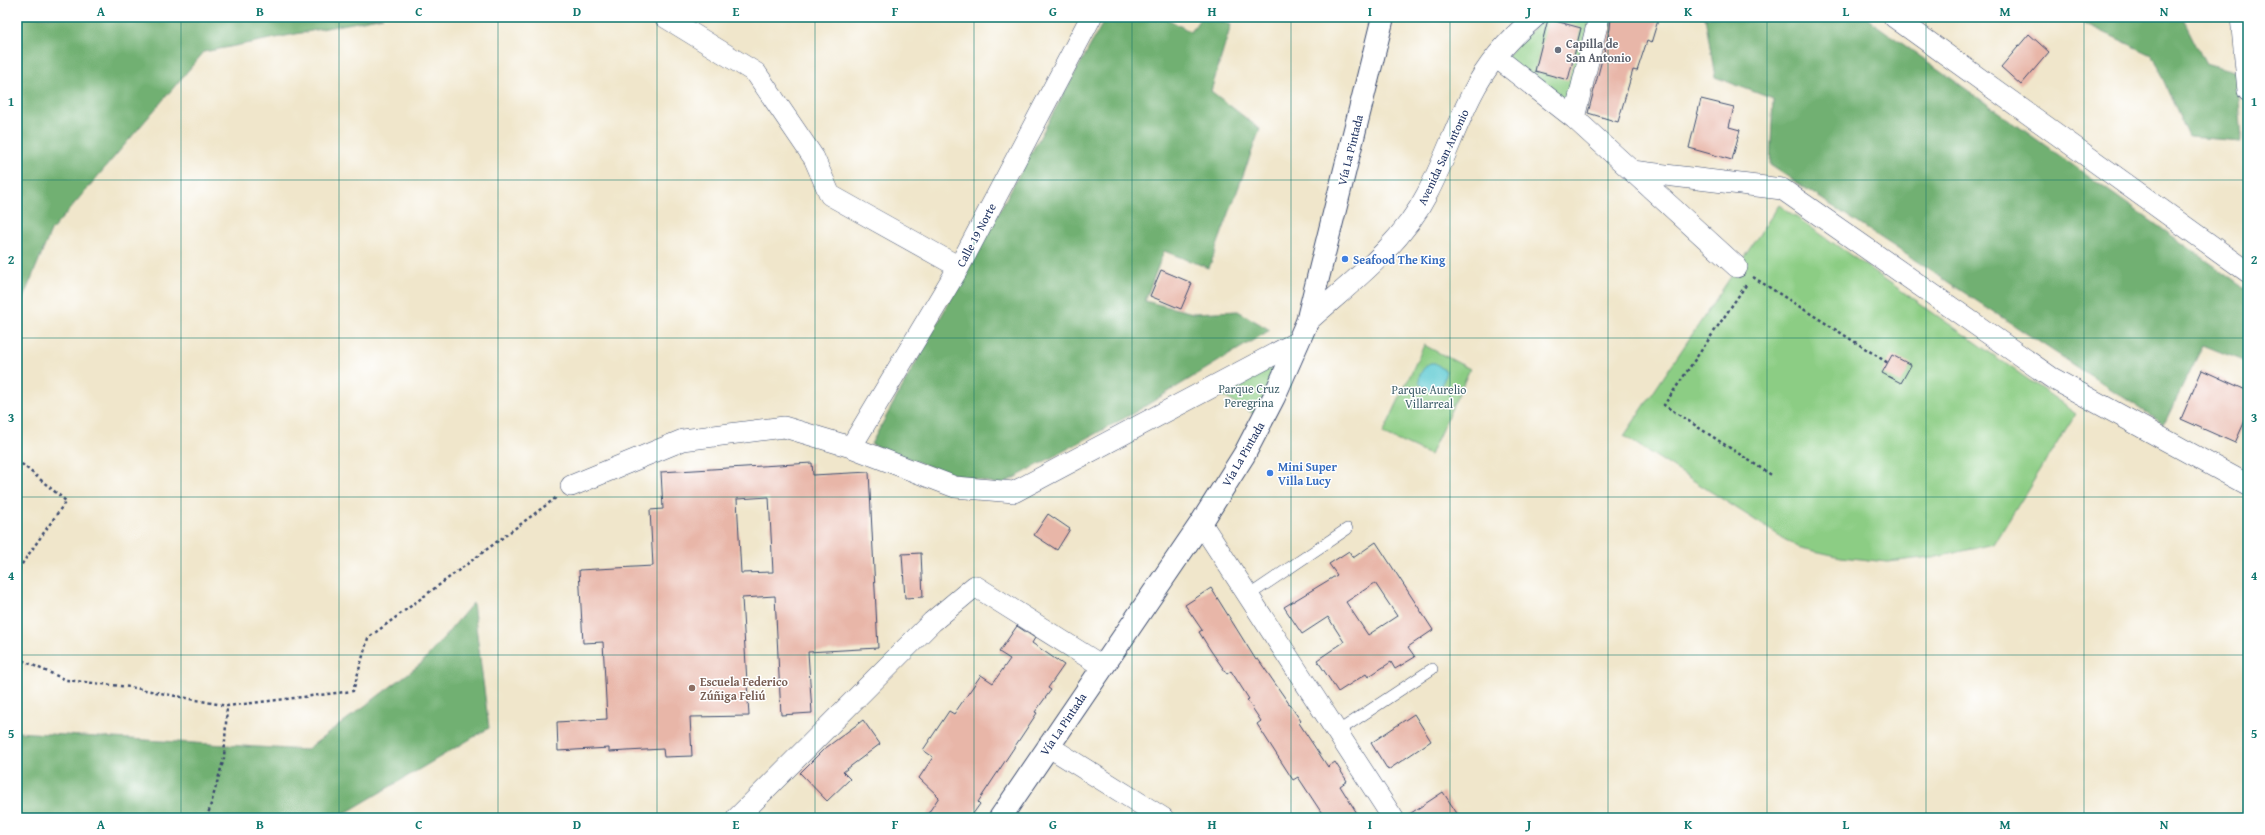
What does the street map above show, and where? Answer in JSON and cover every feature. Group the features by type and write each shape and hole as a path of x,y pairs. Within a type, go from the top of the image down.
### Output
{"main road":[{"name":"Vía La Pintada","path":"1000,818 1102,666 1201,523 1244,455 1274,397 1303,332 1384,17"}],"street":[{"path":"665,17 756,73 814,158 830,195 959,267"},
{"name":"Calle 19 Norte","path":"852,447 959,267 1091,17"},
{"name":"Avenida San Antonio","path":"571,486 683,440 784,426 852,447 955,488 1014,492 1303,332 1383,254 1407,227 1427,195 1472,94 1496,57 1520,30 1535,17"},
{"path":"1574,118 1599,17"},
{"path":"1894,17 2248,272"},
{"path":"2241,17 2248,91"},
{"path":"1496,57 1574,118 1745,271"},
{"path":"1632,171 1782,189 2052,378 2248,485"},
{"path":"1201,523 1393,818"},
{"path":"737,818 932,622 975,586 1102,666"},
{"path":"1048,746 1163,818"}],"lane":[{"path":"1248,596 1347,529"},
{"path":"1337,732 1432,669"}],"path":[{"path":"1773,476 1664,405 1745,271 1888,363"},
{"path":"17,460 66,501 17,571"},
{"path":"17,658 66,680 130,688 226,706 353,691 368,638 571,486"},
{"path":"207,818 224,758 226,706"}],"green space":[{"path":"17,17 383,17 204,52 51,231 17,313"},
{"path":"1106,17 1164,17 1191,32 1201,17 1215,17 1231,25 1211,91 1260,129 1209,268 1164,251 1145,301 1193,313 1238,311 1270,330 1132,414 1001,485 944,472 871,444"},
{"path":"1544,17 1591,17 1566,109 1505,58"},
{"path":"1705,17 1865,17 2248,290 2248,363 2203,345 2164,424 1770,165 1773,99 1715,77"},
{"path":"2083,17 2182,17 2205,63 2237,72 2242,141 2189,137 2152,55 2086,24"},
{"path":"1779,205 2076,413 1994,544 1941,556 1887,562 1841,557 1797,547 1624,436"},
{"name":"Parque Aurelio Villarreal","path":"1424,345 1470,369 1430,455 1383,434"},
{"name":"Parque Cruz Peregrina","path":"1281,362 1256,415 1221,395"},
{"path":"473,603 489,728 337,818 17,818 17,732 306,750 422,663"}],"water":[{"path":"1430,363 1435,363 1446,371 1442,386 1437,392 1427,390 1419,383 1422,372"}],"building":[{"path":"1611,17 1659,17 1651,43 1647,41 1637,71 1633,70 1618,122 1588,113 1610,29"},
{"name":"Capilla de San Antonio","path":"1548,19 1581,28 1568,80 1535,71"},
{"path":"2029,34 2049,52 2021,85 2001,67"},
{"path":"1701,99 1734,107 1729,127 1740,130 1732,160 1689,148"},
{"path":"1161,270 1192,283 1181,309 1150,296"},
{"path":"1892,355 1911,365 1901,383 1882,373"},
{"path":"2202,370 2248,391 2248,414 2235,443 2181,419"},
{"path":"812,463 813,475 869,472 878,648 808,652 812,713 781,715 775,596 742,598 749,716 690,717 692,756 664,757 663,749 609,752 609,748 558,751 557,722 607,719 603,642 583,643 579,570 653,566 650,510 663,509 661,472","holes":["769,497 773,572 741,573 737,499"]},
{"path":"1048,514 1070,529 1057,550 1034,535"},
{"path":"1376,542 1433,630 1408,647 1415,657 1395,669 1391,662 1368,677 1366,674 1338,692 1317,660 1344,642 1328,617 1302,634 1284,607 1337,575 1329,564 1349,551 1353,558","holes":["1375,583 1397,616 1368,635 1346,602"]},
{"path":"921,553 923,597 905,598 902,554"},
{"path":"1211,588 1256,660 1258,659 1301,721 1299,723 1328,767 1335,762 1347,781 1340,786 1360,818 1325,818 1298,777 1293,780 1257,724 1261,721 1247,700 1249,699 1231,671 1227,674 1211,651 1199,632 1202,630 1185,605"},
{"path":"1017,626 1035,638 1032,643 1064,665 1048,688 1051,690 1035,712 1037,713 978,802 980,804 970,818 925,818 939,797 919,778 933,757 923,750 949,711 954,714 981,675 993,683 1010,659 999,652"},
{"path":"1414,714 1431,741 1388,770 1371,743"},
{"path":"863,720 880,744 843,772 850,779 827,801 800,773 823,750"},
{"path":"1443,792 1460,818 1405,818 1405,817"}],"place":[{"name":"Capilla de San Antonio","path":"1558,50"},
{"name":"Seafood The King","path":"1345,259"},
{"name":"Mini Super Villa Lucy","path":"1270,473"},
{"name":"Escuela Federico Zúñiga Feliú","path":"692,688"}]}
